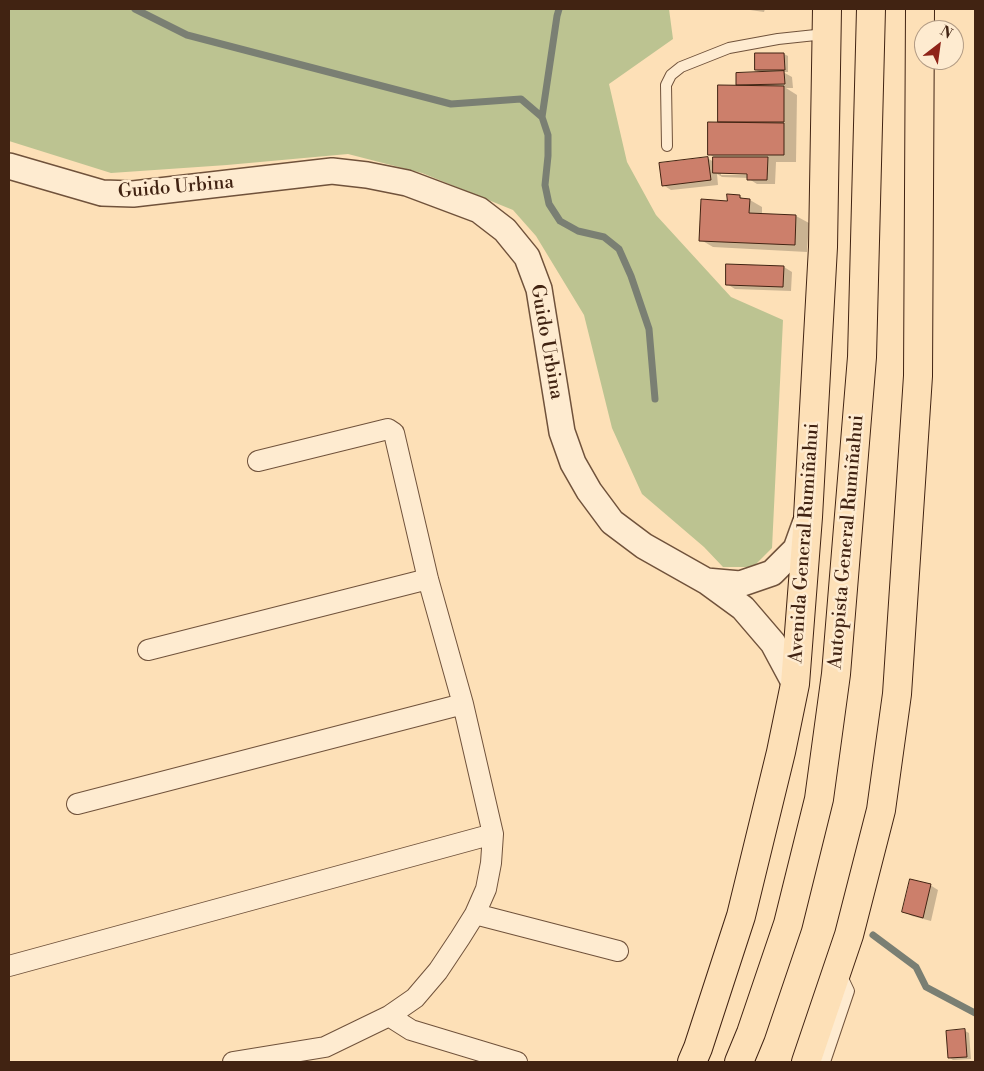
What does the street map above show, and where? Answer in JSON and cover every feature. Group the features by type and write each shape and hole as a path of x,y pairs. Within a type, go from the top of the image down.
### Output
{"main road":[{"name":"Autopista General Rumiñahui","path":"739,1062 752,1033 788,924 819,799 836,674 862,357 871,9"},
{"path":"806,1062 849,935 881,810 897,694 918,376 920,9"},
{"name":"Avenida General Rumiñahui","path":"692,1062 741,916 781,752 795,684 808,517 823,247 826,21"}],"street":[{"name":"Guido Urbina","path":"9,166 102,193 133,194 332,171 367,175 407,183 479,210 505,230 527,257 539,289 562,432 573,463 589,490 612,522 644,546 706,581 743,608 773,643 795,684"},
{"path":"233,1062 325,1047 388,1016 415,998 438,970 475,914 486,889 491,863 493,834 463,704 428,579 394,433 388,429 258,461"},
{"path":"706,581 740,584 772,573 796,549 808,517"},
{"path":"148,650 428,579"},
{"path":"77,804 463,704"},
{"path":"9,966 493,834"},
{"path":"475,914 618,951"},
{"path":"388,1016 412,1030 517,1062"}],"lane":[{"path":"667,146 666,85 671,75 681,67 729,48 778,39 826,21"},
{"path":"825,1062 848,991 838,967"}],"green space":[{"path":"9,9 669,9 673,39 609,84 627,162 656,215 731,297 783,320 772,548 753,567 723,567 704,547 642,494 612,428 584,315 536,236 513,210 422,173 348,154 111,173 9,141"}],"building":[{"path":"755,53 784,53 785,70 755,70"},
{"path":"784,71 785,84 736,85 736,73"},
{"path":"718,85 784,86 784,122 718,122"},
{"path":"708,122 784,123 784,155 708,155"},
{"path":"708,157 711,180 662,186 659,163"},
{"path":"713,157 768,157 767,180 747,180 747,174 713,173"},
{"path":"727,194 740,195 740,198 750,199 749,213 796,215 795,245 699,241 701,199 727,201"},
{"path":"726,264 784,266 783,287 726,285"},
{"path":"910,879 931,884 923,918 902,912"},
{"path":"965,1029 967,1057 948,1058 946,1031"}],"waterway":[{"path":"135,9 187,35 451,104 521,99 542,117"},
{"path":"559,9 542,117 548,135 545,185 549,204 560,221 578,231 604,237 619,249 631,276 649,329 655,399"},
{"path":"873,935 916,967 926,987 975,1013"}]}
